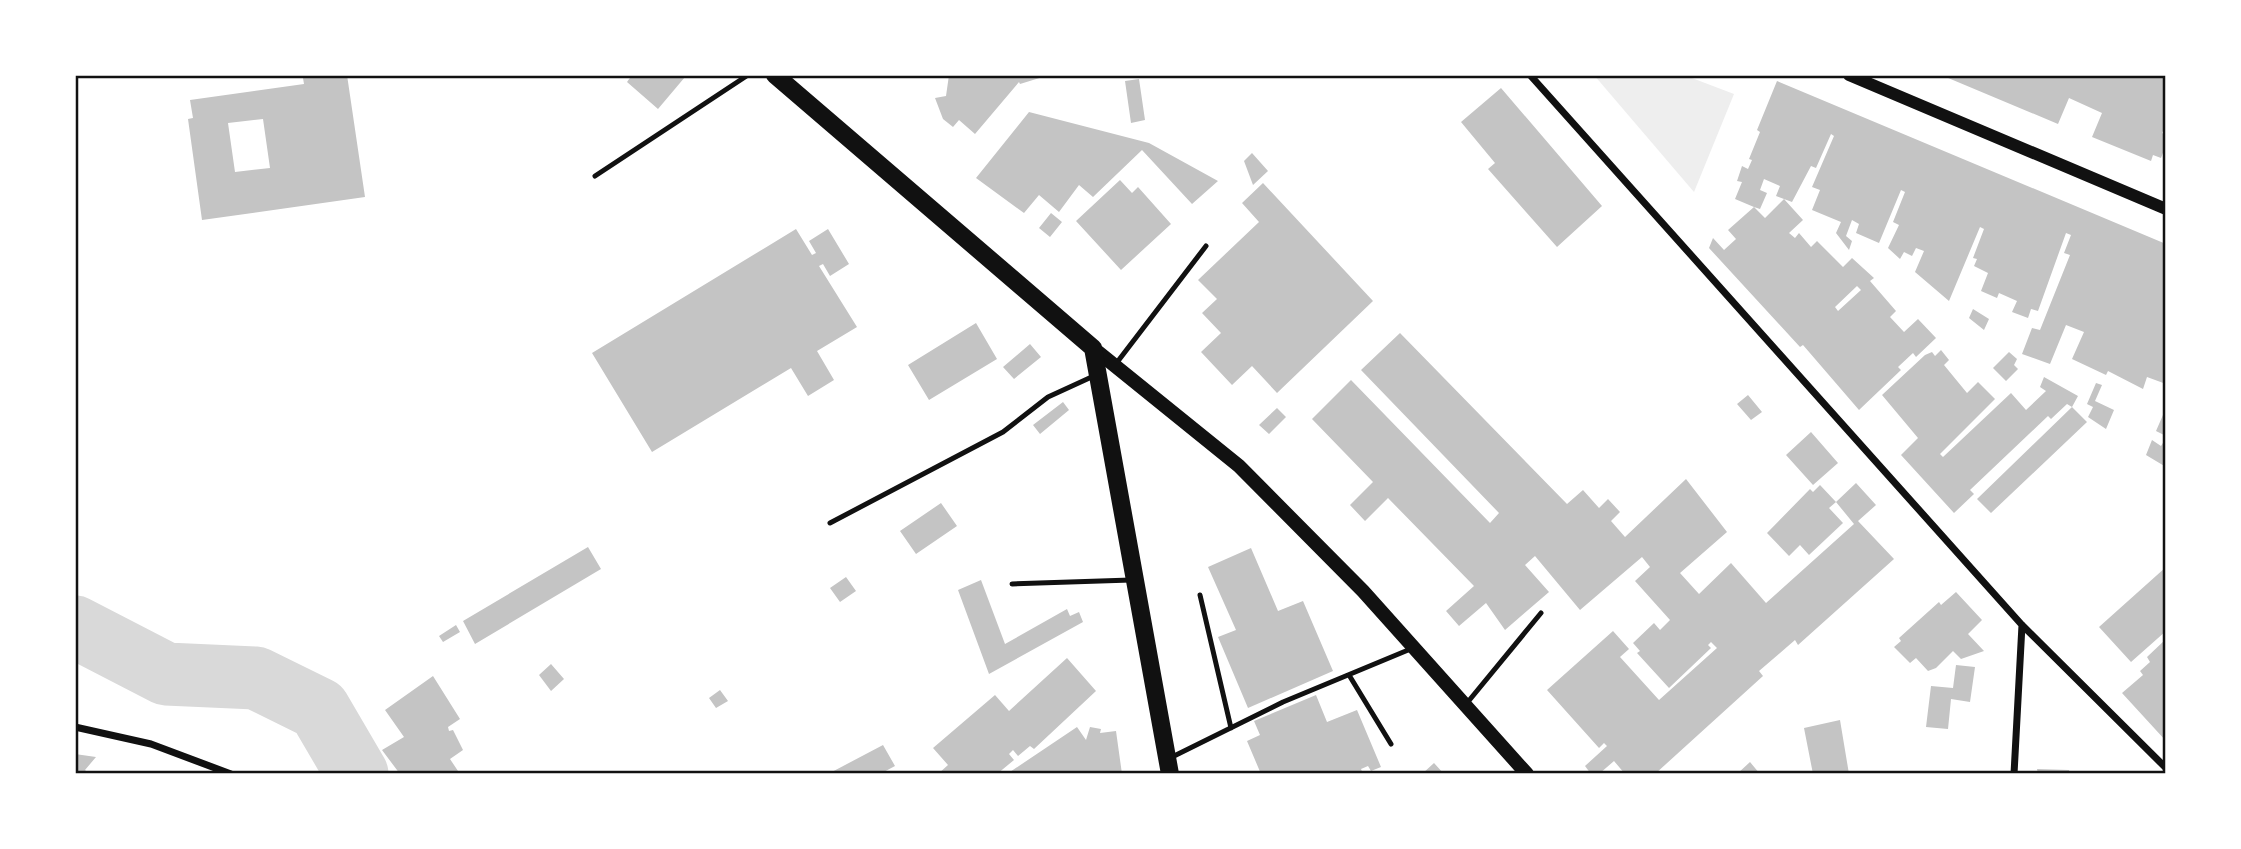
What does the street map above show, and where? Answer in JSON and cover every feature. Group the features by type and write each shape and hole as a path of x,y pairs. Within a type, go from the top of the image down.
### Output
{"main road":[{"path":"775,75 1093,348 1239,466 1363,591 1527,774"},
{"path":"1093,348 1168,767"}],"street":[{"path":"1530,75 2022,625 2166,768"},
{"path":"1849,75 2166,209"},
{"path":"2014,774 2022,625"},
{"path":"75,727 151,744 230,774"}],"lane":[{"path":"595,176 748,75"},
{"path":"1115,366 1206,246"},
{"path":"830,523 1003,432 1048,397 1098,374"},
{"path":"1012,584 1135,580"},
{"path":"1200,595 1231,728"},
{"path":"1466,705 1541,613"},
{"path":"1168,767 1231,728 1414,648"},
{"path":"1349,675 1391,744"}],"shaded area":[{"path":"1594,75 1684,75 1734,94 1694,192"}],"building":[{"path":"347,75 365,197 202,220 188,119 193,118 190,100 304,84 303,78","holes":["263,119 270,168 235,172 228,123"]},
{"path":"632,75 685,77 658,109 627,82"},
{"path":"949,75 1046,76 1020,84 1019,82 975,134 959,120 953,127 943,119 935,98 946,96"},
{"path":"1941,75 2166,75 2166,125 2162,133 2166,135 2166,145 2161,158 2153,155 2151,161 2092,137 2102,113 2069,98 2058,124"},
{"path":"1139,79 1145,120 1131,123 1125,81"},
{"path":"1777,81 2166,244 2166,384 2147,377 2143,389 2108,371 2106,375 2072,359 2084,332 2066,325 2050,364 2022,354 2032,328 2040,330 2070,255 2064,253 2071,235 2066,233 2038,311 2031,309 2028,318 2012,312 2017,301 1999,293 1997,298 1981,291 1988,273 1974,266 1977,259 1973,258 1984,229 1980,227 1949,301 1915,272 1924,251 1916,248 1912,256 1904,252 1900,259 1888,248 1899,225 1893,222 1905,192 1901,190 1879,243 1856,233 1859,224 1852,220 1846,236 1852,241 1849,250 1836,233 1841,222 1812,210 1820,190 1812,187 1834,136 1831,134 1816,168 1811,166 1792,202 1776,196 1780,186 1764,179 1760,190 1767,193 1760,209 1735,199 1742,182 1737,181 1742,166 1748,169 1752,160 1749,159 1760,132 1757,130"},
{"path":"1501,88 1602,206 1557,247 1488,169 1495,163 1461,122"},
{"path":"1029,112 1149,143 1218,181 1192,204 1142,150 1093,197 1079,185 1059,212 1039,195 1024,213 976,178"},
{"path":"1252,153 1268,171 1253,185 1244,161"},
{"path":"1120,180 1132,193 1138,187 1171,224 1121,270 1076,221"},
{"path":"1263,183 1373,301 1277,393 1252,366 1232,385 1201,352 1221,333 1202,313 1217,299 1198,280 1259,222 1242,203"},
{"path":"1784,199 1803,220 1789,233 1795,238 1799,233 1811,247 1817,241 1843,267 1852,258 1874,278 1870,281 1896,311 1890,317 1904,332 1918,319 1936,338 1916,357 1913,353 1898,367 1901,370 1859,410 1803,345 1800,347 1709,248 1713,238 1724,250 1736,239 1728,230 1754,207 1765,218","holes":["1857,286 1861,290 1838,311 1835,307"]},
{"path":"1051,213 1062,222 1050,237 1039,228"},
{"path":"796,229 812,255 816,253 809,241 828,229 849,264 830,276 823,264 819,266 857,327 817,351 834,380 808,396 791,368 652,452 592,353"},
{"path":"1973,309 1989,319 1984,330 1969,318"},
{"path":"976,323 997,359 929,400 908,365"},
{"path":"1400,333 1567,504 1583,490 1599,508 1608,499 1620,512 1611,521 1625,537 1686,479 1727,532 1680,573 1699,594 1731,563 1766,603 1854,524 1836,502 1856,483 1876,505 1858,521 1894,559 1798,645 1795,640 1759,671 1763,676 1655,774 1625,774 1614,761 1599,774 1591,774 1585,766 1607,746 1604,743 1599,748 1547,690 1613,631 1629,649 1620,657 1659,700 1717,648 1711,642 1708,645 1711,648 1669,688 1637,653 1640,651 1633,643 1654,623 1660,630 1670,620 1635,581 1650,567 1642,557 1580,610 1535,556 1525,565 1549,592 1505,630 1486,603 1459,626 1446,611 1474,586 1388,498 1365,521 1350,505 1373,482 1312,419 1351,380 1490,523 1499,513 1361,370"},
{"path":"1030,344 1041,357 1014,379 1003,367"},
{"path":"1941,350 1949,360 1944,365 1967,393 1978,382 1995,399 1940,454 1943,457 2011,393 2026,410 2046,391 2040,387 2044,377 2078,396 2072,407 2067,404 2051,419 2048,416 1970,490 1974,494 1954,513 1901,455 1918,438 1882,395 1925,355 1932,352 1935,356"},
{"path":"2009,352 2017,359 2014,365 2018,369 2006,381 1993,368"},
{"path":"2096,383 2102,385 2095,401 2114,410 2106,429 2088,417 2093,407 2087,404"},
{"path":"1748,395 1762,412 1751,420 1737,404"},
{"path":"1063,402 1069,410 1040,434 1033,425"},
{"path":"2072,407 2087,422 1991,513 1977,499"},
{"path":"1277,408 1286,417 1269,434 1259,425"},
{"path":"2166,408 2166,436 2156,431"},
{"path":"1811,432 1838,463 1813,485 1786,455"},
{"path":"2166,438 2166,467 2146,455 2152,440 2161,446"},
{"path":"1820,485 1836,502 1829,508 1843,523 1809,555 1800,545 1789,556 1767,533 1810,489 1813,492"},
{"path":"941,503 957,526 916,554 900,531"},
{"path":"588,547 601,569 475,644 463,621"},
{"path":"1251,548 1278,611 1303,601 1333,671 1248,708 1218,637 1236,630 1208,567"},
{"path":"2166,567 2166,631 2131,662 2099,627"},
{"path":"846,577 856,591 840,602 830,588"},
{"path":"981,580 1005,644 1067,609 1070,616 1079,612 1083,622 989,674 958,590"},
{"path":"1956,592 1982,620 1968,634 1984,651 1961,659 1953,651 1936,668 1928,671 1916,658 1910,663 1894,647 1901,641 1899,638 1939,602 1941,605"},
{"path":"456,625 460,632 443,642 439,636"},
{"path":"2166,639 2166,741 2122,693 2143,675 2140,671 2150,662 2147,657"},
{"path":"1067,658 1096,691 1034,749 1030,746 1018,756 1013,750 1009,754 1014,760 997,774 938,774 948,765 933,748 995,695 1009,711"},
{"path":"551,664 564,679 551,691 539,675"},
{"path":"1956,665 1975,667 1970,702 1951,699 1948,729 1926,727 1931,686 1953,688"},
{"path":"433,676 460,719 448,727 449,731 453,730 463,750 450,759 460,774 400,774 382,750 404,737 385,710"},
{"path":"720,690 728,701 716,708 709,698"},
{"path":"1316,695 1327,722 1357,710 1381,767 1371,771 1368,766 1361,769 1363,774 1261,774 1247,741 1260,735 1254,721"},
{"path":"1840,720 1849,774 1813,774 1804,728"},
{"path":"1077,727 1086,740 1090,727 1101,729 1100,733 1116,731 1122,774 1007,774"},
{"path":"883,745 895,766 880,774 828,774"},
{"path":"75,754 96,757 85,770 89,774 75,774"},
{"path":"1750,762 1760,774 1737,774"},
{"path":"1434,763 1444,774 1422,774"},
{"path":"2037,769 2069,770 2070,774 2038,774"}],"waterway":[{"path":"75,627 166,674 256,678 319,709 357,774"}]}
